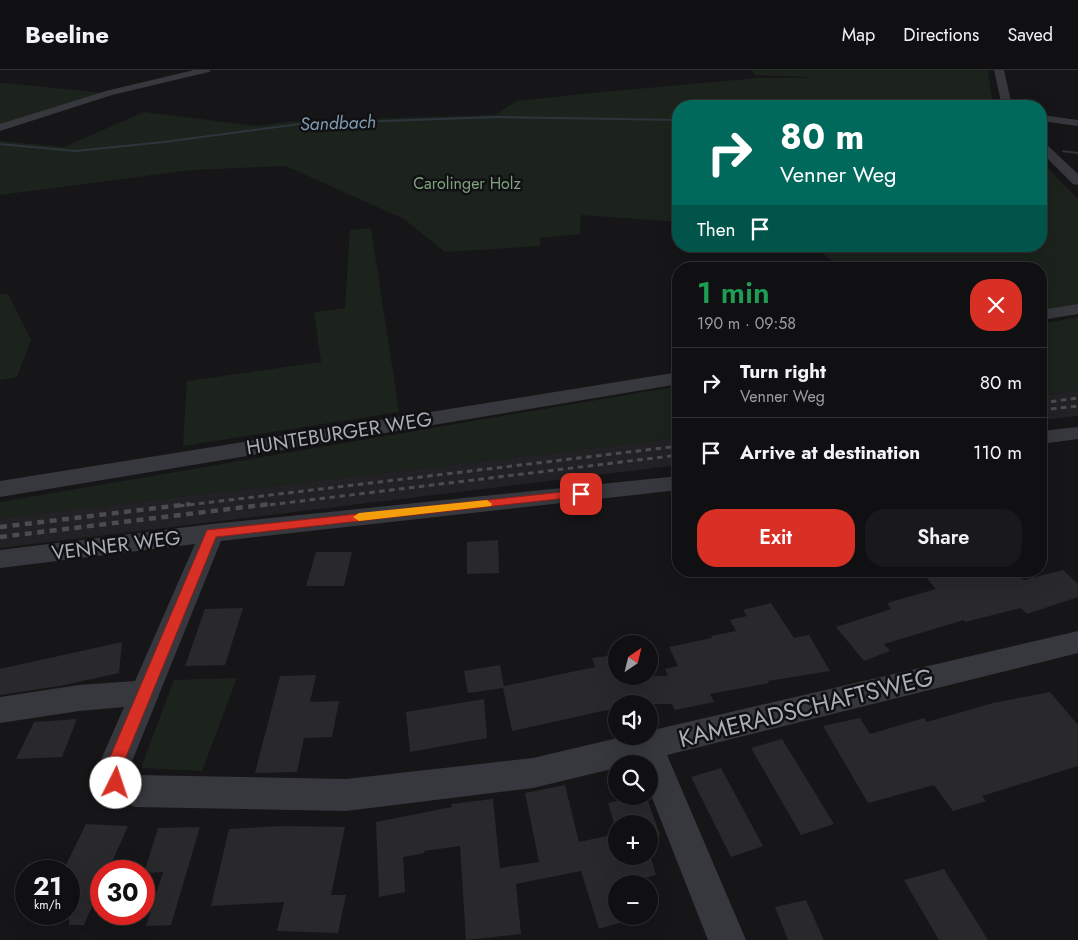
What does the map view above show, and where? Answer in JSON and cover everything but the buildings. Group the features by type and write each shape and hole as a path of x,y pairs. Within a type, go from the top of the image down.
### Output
{"street":[{"path":"0,128 109,93 206,70"},
{"path":"999,70 1006,100"},
{"path":"1047,119 1078,123"},
{"path":"1047,151 1078,181"},
{"path":"1047,314 1078,309"},
{"name":"HUNTEBURGER WEG","path":"0,489 672,379"},
{"path":"1047,437 1078,433"},
{"name":"VENNER WEG","path":"0,559 212,533 672,484"},
{"name":"KAMERADSCHAFTSWEG","path":"212,533 113,769 116,783 135,791 346,795 533,773 648,747 1078,642"},
{"path":"0,710 79,698 146,692"},
{"path":"648,747 727,940"}],"shaded area":[{"path":"1078,391 1078,416 1047,419 1047,394"},
{"path":"672,439 672,466 0,548 0,518"}],"green space":[{"name":"Carolinger Holz","path":"751,70 988,70 992,100 672,100 672,222 581,215 580,234 540,238 540,246 445,252 404,219 286,166 191,170 0,195 0,141 64,147 144,112 256,126 296,121 495,115 517,101 758,78 807,78 755,75"},
{"path":"0,83 15,84 104,93 0,127"},
{"path":"1047,167 1078,199 1078,304 1047,310 1047,262 833,262 821,252 1047,252"},
{"path":"371,228 399,412 183,446 187,381 321,362 324,382 314,312 345,308 350,230"},
{"path":"0,294 8,294 31,340 17,377 0,380"},
{"path":"1078,317 1078,391 1047,394 1047,323"},
{"path":"672,387 672,439 0,518 0,502"},
{"path":"237,678 202,771 141,768 174,680"}],"waterway":[{"name":"Sandbach","path":"0,144 75,151 164,142 300,124 497,117 672,120"},
{"name":"Sandbach","path":"1063,151 1078,153"}],"railway":[{"path":"1047,402 1078,398"},
{"path":"1047,409 1078,406"},
{"path":"179,506 672,447"},
{"path":"260,506 672,456"},
{"path":"0,527 190,504"},
{"path":"0,537 270,504"}],"slow traffic":[{"path":"359,517 487,504"}],"route":[{"path":"116,783 113,769 212,533 581,494"}]}
